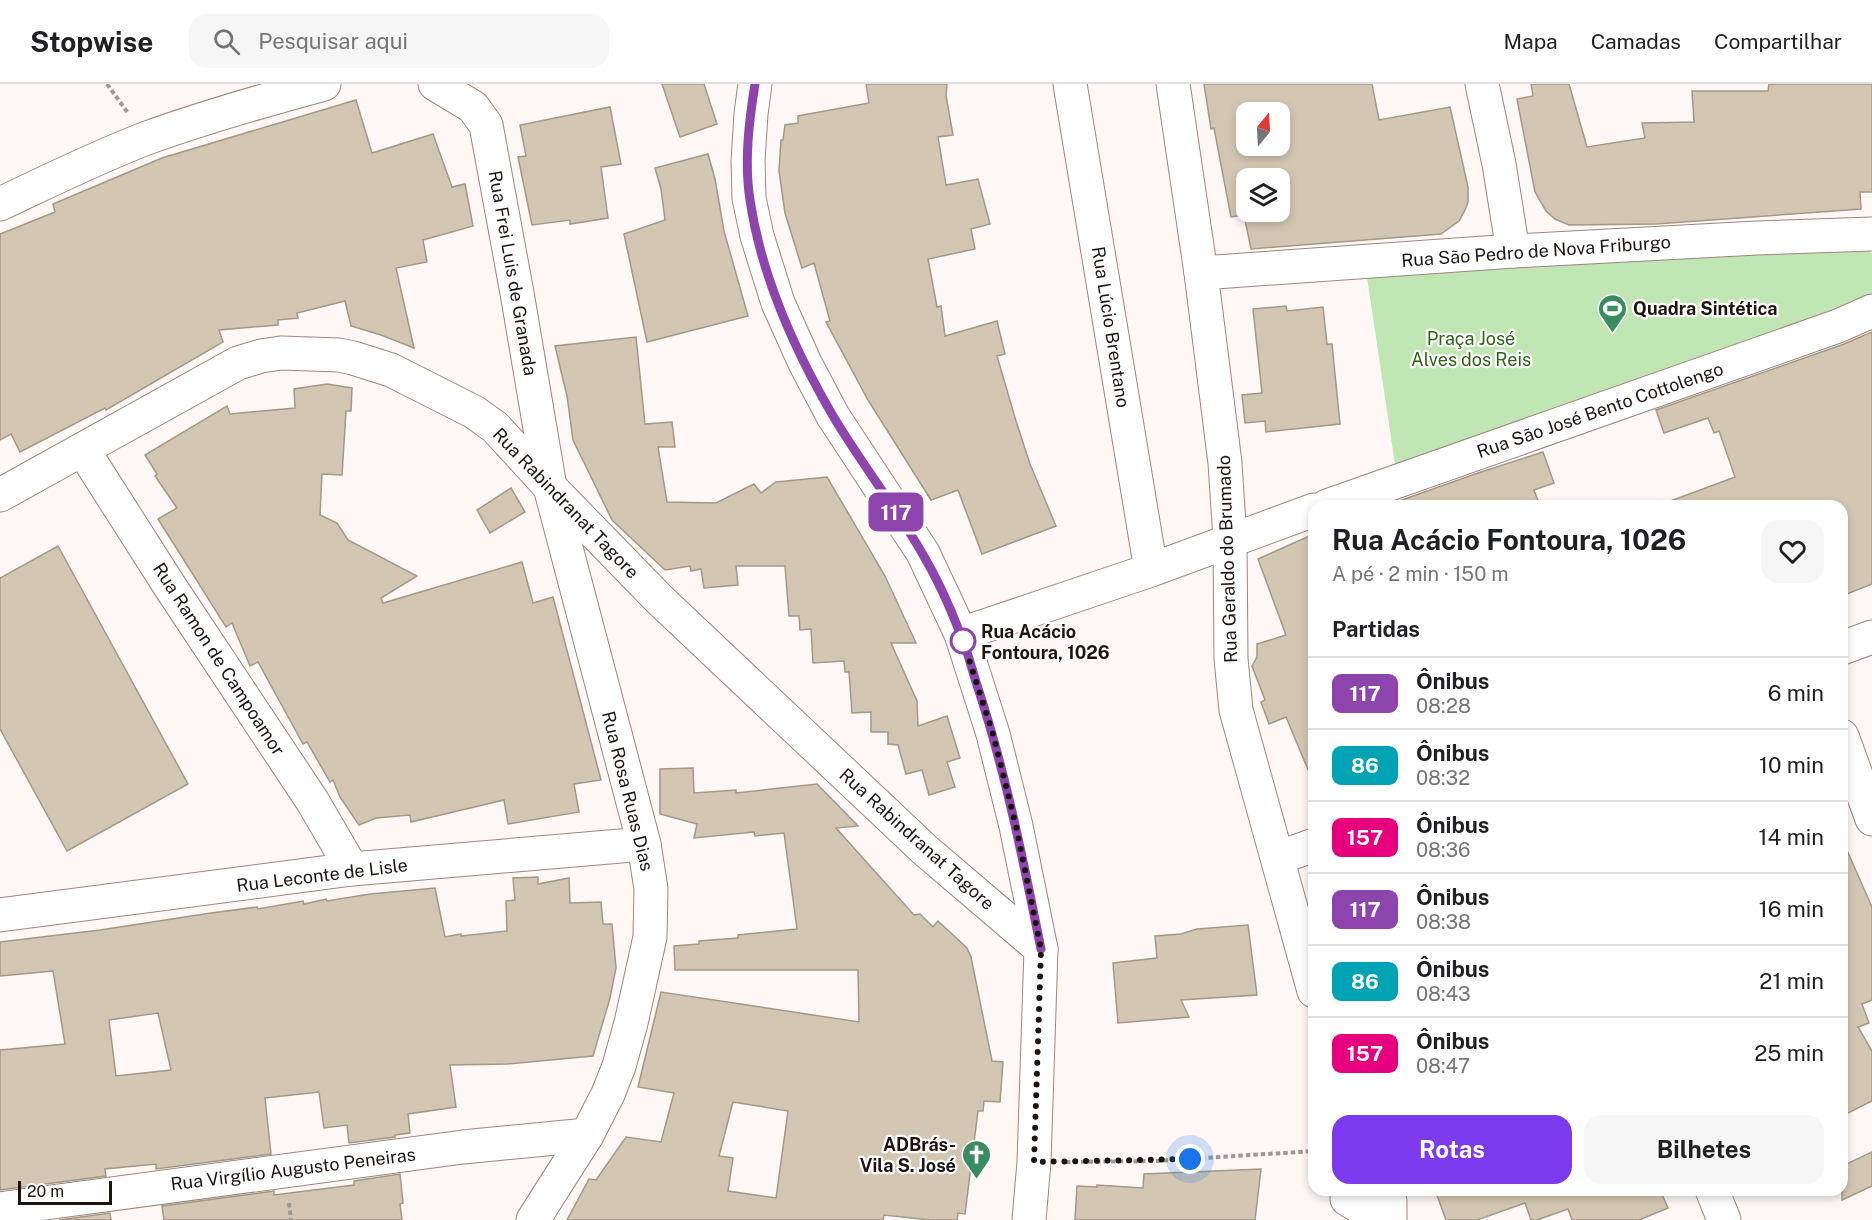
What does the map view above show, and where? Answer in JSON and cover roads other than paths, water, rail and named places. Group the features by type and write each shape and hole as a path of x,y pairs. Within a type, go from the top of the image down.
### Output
{"street":[{"path":"0,204 146,138 263,100 324,84"},
{"name":"Rua Frei Luis de Granada","path":"435,84 473,107 486,125 550,487"},
{"path":"755,84 748,161 749,198 757,236 778,303 805,363 833,416 923,553 961,634 993,734 1016,826 1041,949 1034,1162 1029,1220"},
{"name":"Rua Lúcio Brentano","path":"1070,84 1096,228 1111,339 1151,570"},
{"name":"Rua Geraldo do Brumado","path":"1173,84 1201,273 1225,464 1230,539 1231,659 1236,710 1308,969"},
{"path":"1482,84 1499,164 1513,251"},
{"name":"Rua São Pedro de Nova Friburgo","path":"1201,273 1513,251 1757,238 1864,240"},
{"name":"Rua São José Bento Cottolengo","path":"1344,500 1838,326 1872,311"},
{"name":"Rua Rabindranat Tagore","path":"0,495 238,363 281,353 339,355 391,370 474,412 495,427 659,599 834,766 926,850 1041,949"},
{"name":"Rua Ramon de Campoamor","path":"83,450 169,585 313,802 352,869"},
{"name":"Rua Rosa Ruas Dias","path":"533,1220 587,1135 608,1094 619,1066 631,1023 650,937 651,889 644,844 550,487"},
{"path":"961,634 1151,570 1308,512"},
{"path":"1848,646 1872,636"},
{"path":"1848,753 1872,819"},
{"name":"Rua Leconte de Lisle","path":"0,915 352,869 644,844"},
{"path":"1278,858 1308,847"},
{"name":"Rua Virgílio Augusto Peneiras","path":"0,1209 452,1149 587,1135"},
{"path":"1389,1196 1390,1220"},
{"path":"1715,1196 1724,1220"},
{"path":"1346,1203 1382,1220"}],"place":[{"name":"Quadra Sintética","path":"1612,334"},
{"name":"Rua Acácio Fontoura, 1026","path":"963,641"},
{"name":"ADBrás- Vila S. José","path":"977,1180"}],"park label":[{"name":"Praça José Alves dos Reis","path":"1471,348"}]}
